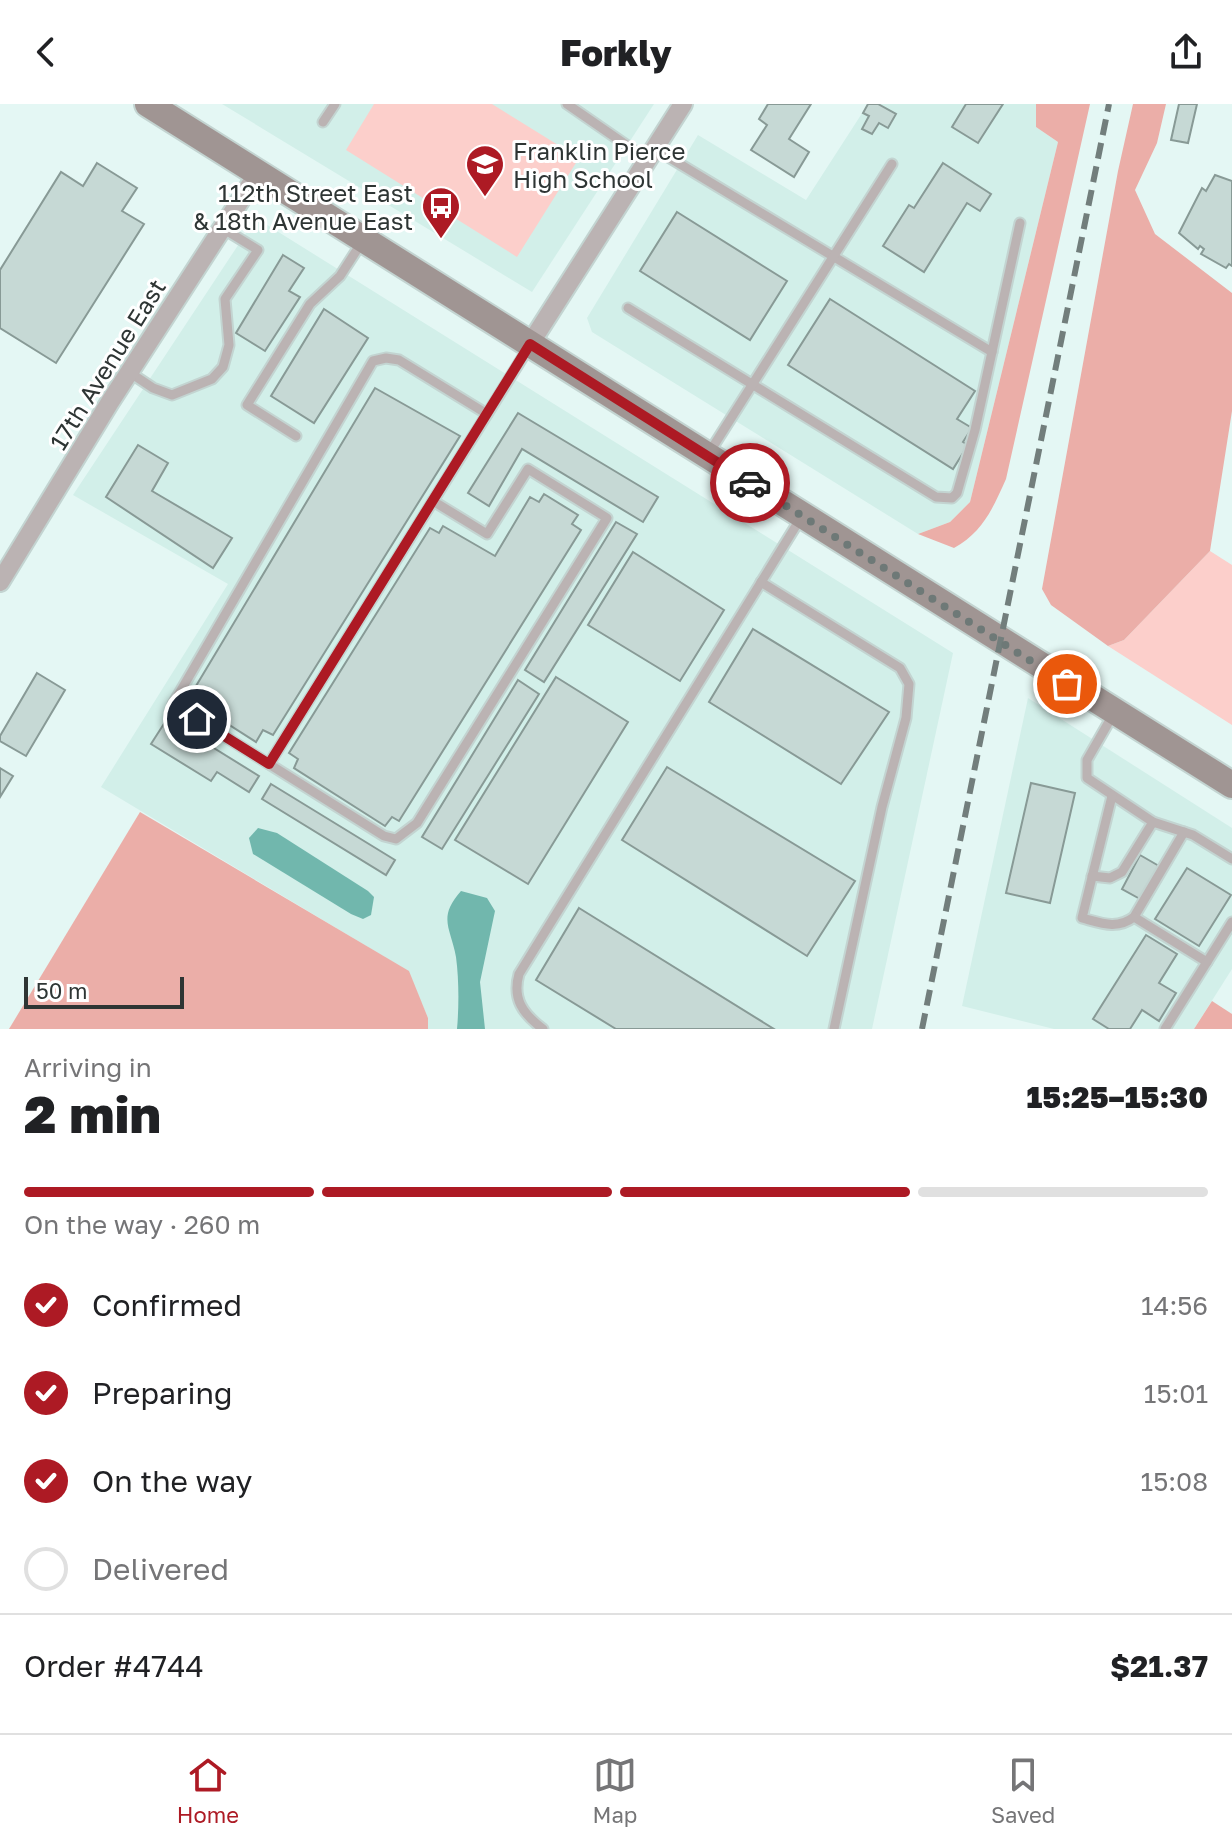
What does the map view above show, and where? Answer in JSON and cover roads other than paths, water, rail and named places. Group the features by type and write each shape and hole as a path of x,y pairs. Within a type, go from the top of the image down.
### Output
{"main road":[{"path":"148,104 1232,785"}],"street":[{"path":"530,344 683,104"},
{"name":"17th Avenue East","path":"0,582 129,372 258,173"}],"lane":[{"path":"323,122 335,104"},
{"path":"567,104 992,352"},
{"path":"707,456 892,164"},
{"path":"628,308 944,499 957,493 1020,223"},
{"path":"129,372 153,388 172,395 195,389 223,367 229,345 225,299 258,250 222,228"},
{"path":"296,436 247,405 310,304 340,276 364,239"},
{"path":"269,764 530,344"},
{"path":"433,501 487,534 528,469 607,518 408,832 396,839 384,836 173,704 373,361 386,358 399,360 487,414"},
{"path":"543,1029 522,1010 517,999 519,974 802,516"},
{"path":"761,582 900,668 909,684 906,718 882,807 834,1029"},
{"path":"1114,713 1085,768 1093,784 1153,822 1184,832 1232,859"},
{"path":"1112,796 1082,918 1111,925 1122,924 1134,917 1184,832"},
{"path":"1092,876 1110,878 1122,872 1153,822"},
{"path":"1134,917 1207,962"},
{"path":"1165,1029 1232,922"}],"railway":[{"path":"922,1029 1109,104"}],"place":[{"name":"Franklin Pierce High School","path":"485,198"},
{"name":"112th Street East & 18th Avenue East","path":"441,240"}]}
